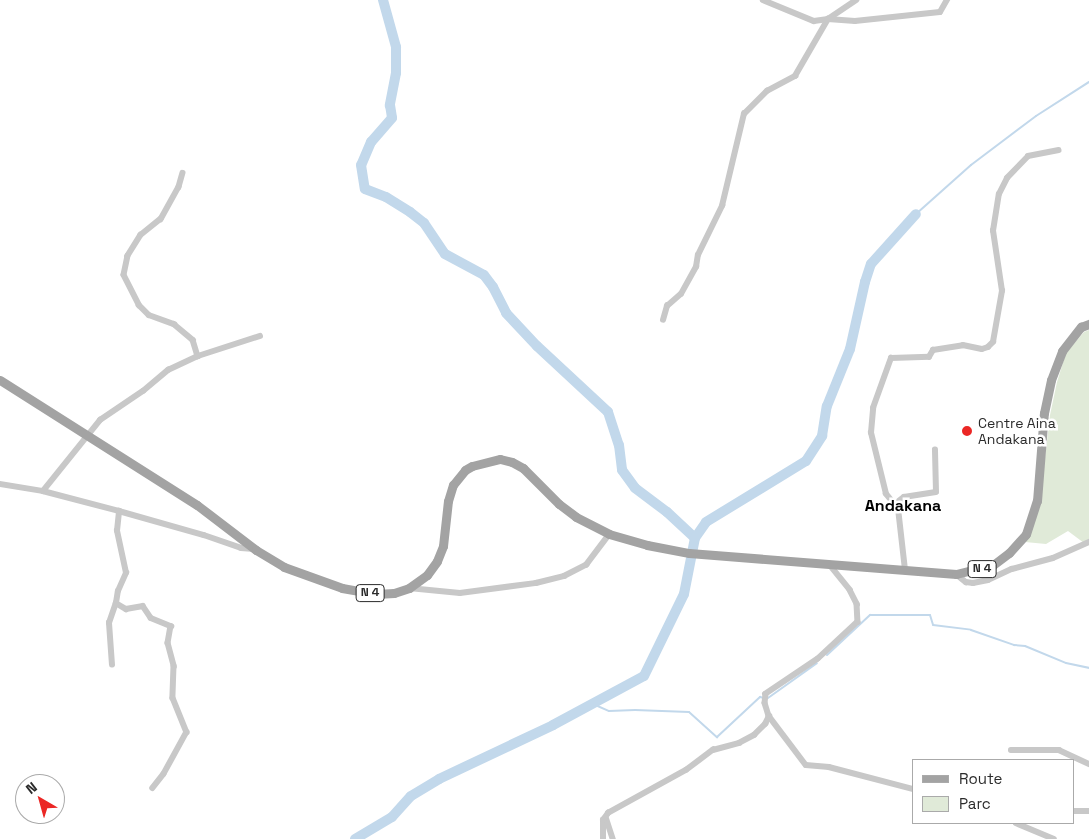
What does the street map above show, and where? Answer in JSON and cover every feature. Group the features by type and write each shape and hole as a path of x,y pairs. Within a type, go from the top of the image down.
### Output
{"main road":[{"name":"N 4","path":"1,380 196,504 256,550 284,567 330,585 386,594 409,588 427,575 441,552 446,536 448,501 453,485 465,470 481,462 500,459 517,464 569,513 609,534 647,545 699,554 956,574 993,565 1009,553 1026,534 1037,501 1044,413 1050,380 1062,351 1081,327 1089,324"}],"street":[{"path":"764,0 814,21 828,19 855,21 940,12 947,0"},
{"path":"663,320 667,306 681,294 696,267 698,255 722,206 744,114 767,91 795,76 802,68 828,19 856,0"},
{"path":"905,570 902,533 896,504 886,494 871,433 873,408 891,358 929,357 933,350 963,345 982,349 988,348 993,342 1002,291 993,231 999,194 1007,178 1028,156 1043,151 1058,150"},
{"path":"183,173 178,187 161,218 141,235 128,256 124,275 139,305 148,315 174,324 193,340 198,356"},
{"path":"43,491 100,420 143,391 168,370 198,356 260,336"},
{"path":"896,504 904,497 936,492 935,450"},
{"path":"0,484 43,491 204,535 234,546 256,550"},
{"path":"112,665 109,623 118,591 126,573 117,531 119,511"},
{"path":"409,588 460,593 536,583 564,576 586,565 609,534"},
{"path":"956,574 966,582 973,584 988,580 1012,569 1053,558 1089,542"},
{"path":"830,565 850,590 857,604 858,622 818,659 766,694 765,703 769,716 806,765 829,767 912,789"},
{"path":"116,603 126,609 143,606 151,618 171,626 168,643 174,666 173,698 187,732 164,774 153,788"},
{"path":"603,839 601,828 603,820 612,810 686,770 713,750 738,743 754,735 765,724 769,716"},
{"path":"1011,750 1059,750 1089,764"},
{"path":"1074,811 1089,811"},
{"path":"606,817 613,839"},
{"path":"1018,824 1054,839"}],"green space":[{"path":"1089,330 1089,540 1084,543 1068,531 1046,544 1025,542 1040,501 1050,415 1057,382 1066,353 1084,332"}],"waterway":[{"path":"383,0 396,47 396,73 390,105 392,118 371,142 361,165 365,189 386,197 410,212 424,223 445,254 484,275 493,287 506,313 537,346 608,412 619,445 622,470 635,488 667,512 695,538"},
{"path":"916,214 971,165 1036,116 1089,82"},
{"path":"355,839 392,817 411,796 439,779 553,725 644,676 684,594 695,538 706,522 806,461 822,436 827,406 850,349 865,282 871,264 916,214"},
{"path":"827,655 870,615 930,615 933,625 971,630 1014,645 1025,646 1066,663 1089,668"},
{"path":"768,698 817,663"},
{"path":"593,704 609,711 689,712 717,737 760,697 764,698"}],"place":[{"name":"Centre Aina Andakana","path":"967,431"}],"district":[{"name":"Andakana","path":"903,506"}]}
